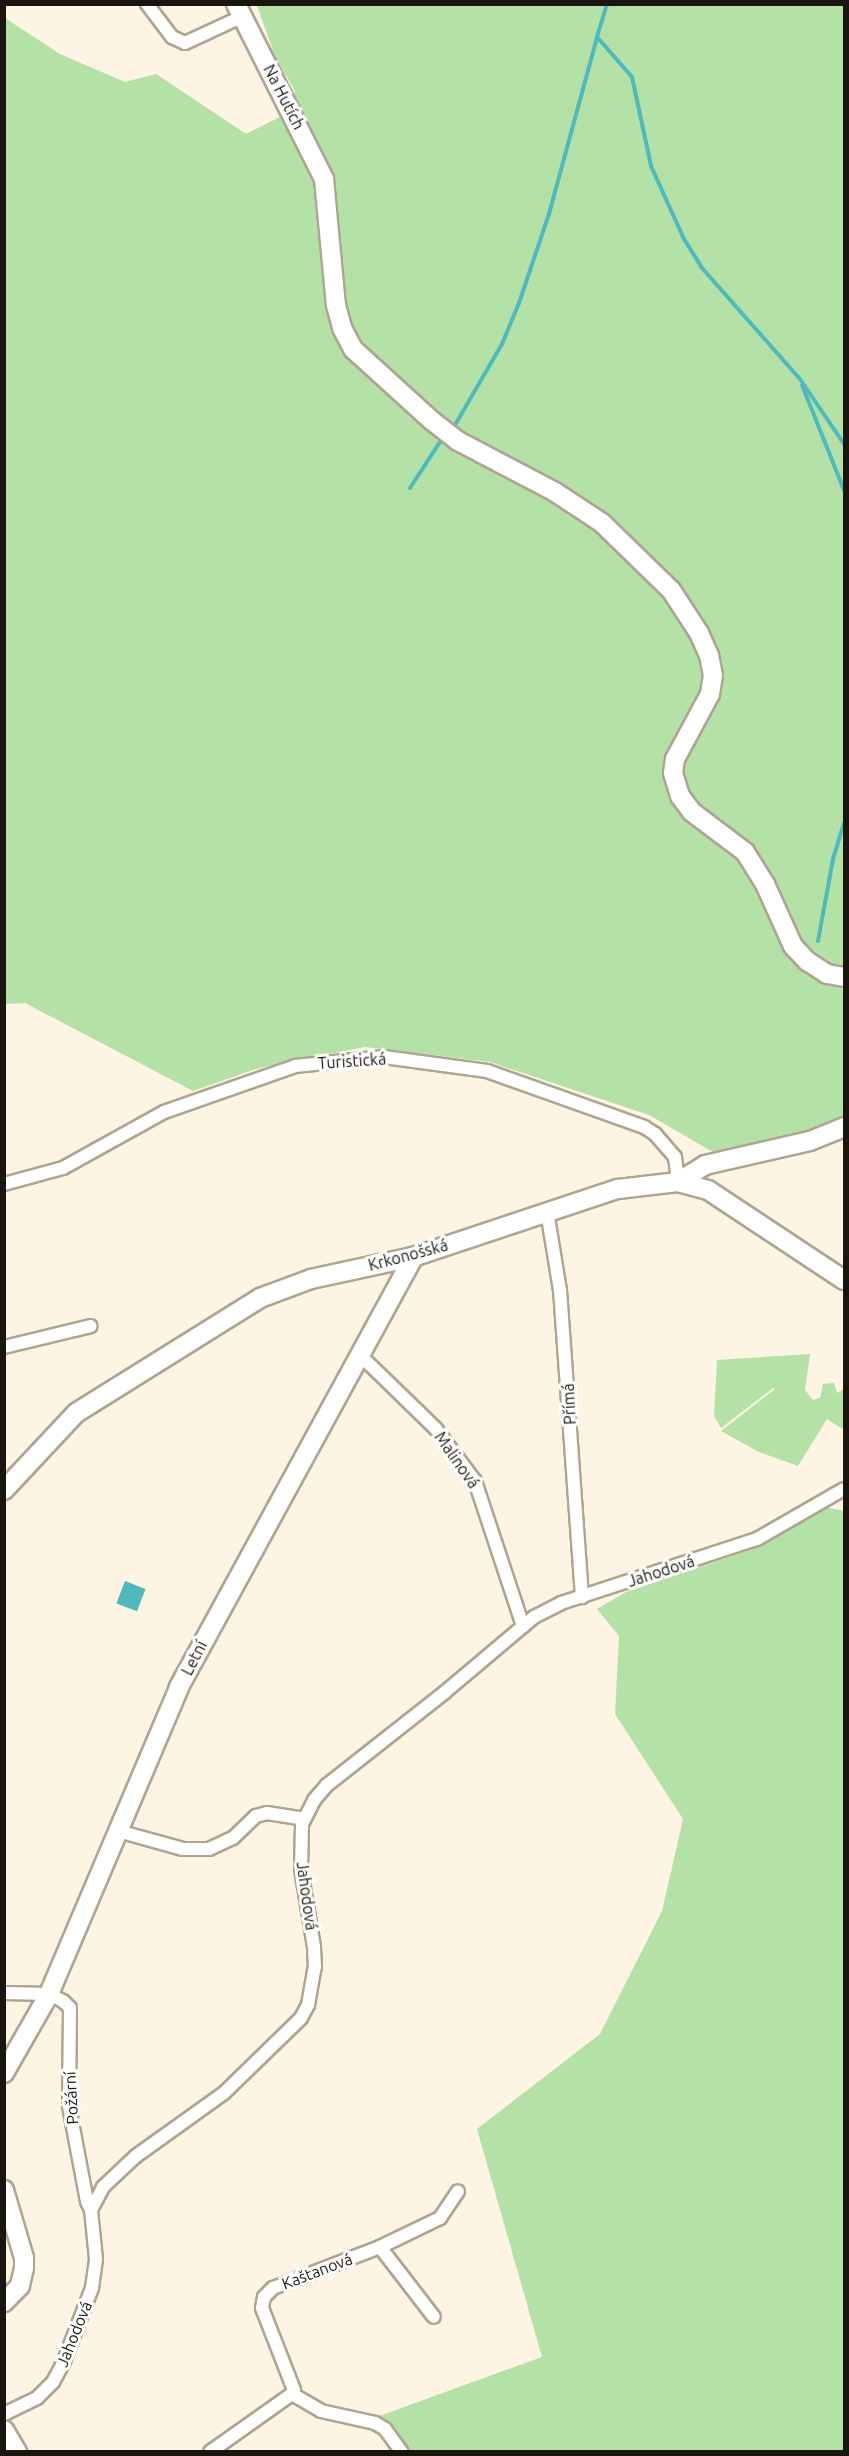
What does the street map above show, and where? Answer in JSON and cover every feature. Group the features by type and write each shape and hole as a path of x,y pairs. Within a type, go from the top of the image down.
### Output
{"street":[{"name":"Na Hutích","path":"147,4 172,37 184,43 238,11 324,179 336,304 342,328 352,349 458,441 555,492 602,523 671,590 699,633 709,655 713,675 710,694 675,759 673,773 680,796 692,812 746,852 765,884 793,946 807,961 827,974 844,977"},
{"name":"Turistická","path":"4,1184 63,1168 164,1112 295,1066 384,1057 487,1071 644,1127 655,1134 675,1157 678,1182"},
{"path":"678,1182 705,1165 810,1141 844,1127"},
{"name":"Krkonošská","path":"4,1490 76,1413 252,1303 276,1291 311,1279 412,1257 618,1189 678,1182 698,1186 726,1199 844,1280"},
{"name":"Přímá","path":"547,1211 560,1290 582,1597"},
{"name":"Letní","path":"4,2073 50,1994 179,1687 412,1257"},
{"path":"4,1347 91,1326"},
{"name":"Malinová","path":"360,1355 436,1429 475,1481 523,1626"},
{"name":"Jahodová","path":"4,2414 37,2398 53,2382 64,2361 92,2288 96,2259 91,2210 103,2187 136,2156 224,2093 301,2018 308,2005 315,1966 301,1869 304,1819 314,1800 327,1785 534,1617 582,1597 757,1539 844,1490"},
{"path":"118,1832 183,1849 209,1849 233,1838 256,1816 267,1813 304,1819"},
{"path":"4,1994 50,1994"},
{"name":"Požární","path":"50,1994 70,2008 69,2106 80,2170 91,2210"},
{"path":"4,2190 24,2258 24,2268 20,2286 4,2302"},
{"name":"Kaštanová","path":"292,2394 292,2385 262,2308 264,2297 273,2288 380,2247 440,2218 458,2191"},
{"path":"380,2247 434,2318"},
{"path":"210,2451 292,2394 321,2411 375,2423 385,2429 402,2451"},
{"path":"4,2430 17,2451"}],"green space":[{"path":"257,5 844,5 844,1137 810,1136 718,1155 649,1115 490,1062 365,1047 259,1068 193,1091 25,1003 5,1004 5,18 60,54 125,82 156,74 246,134 284,115 295,91 275,57"},
{"path":"810,1354 805,1390 813,1400 820,1398 823,1384 834,1383 837,1393 844,1389 844,1430 827,1419 798,1466 759,1452 721,1431 775,1389 773,1388 721,1428 714,1416 717,1360"},
{"path":"825,1507 844,1511 844,2451 409,2451 392,2428 374,2418 542,2357 477,2129 600,2034 662,1911 683,1819 615,1714 619,1636 597,1609 626,1592 762,1546"}],"water":[{"path":"125,1581 146,1589 137,1611 116,1603"}],"waterway":[{"path":"607,4 597,37 632,77 651,166 684,239 702,268 800,379 844,444"},
{"path":"455,425 502,344 519,303 549,214 597,37"},
{"path":"802,385 844,490"},
{"path":"410,488 442,439"},
{"path":"818,941 833,859 844,824"}]}
